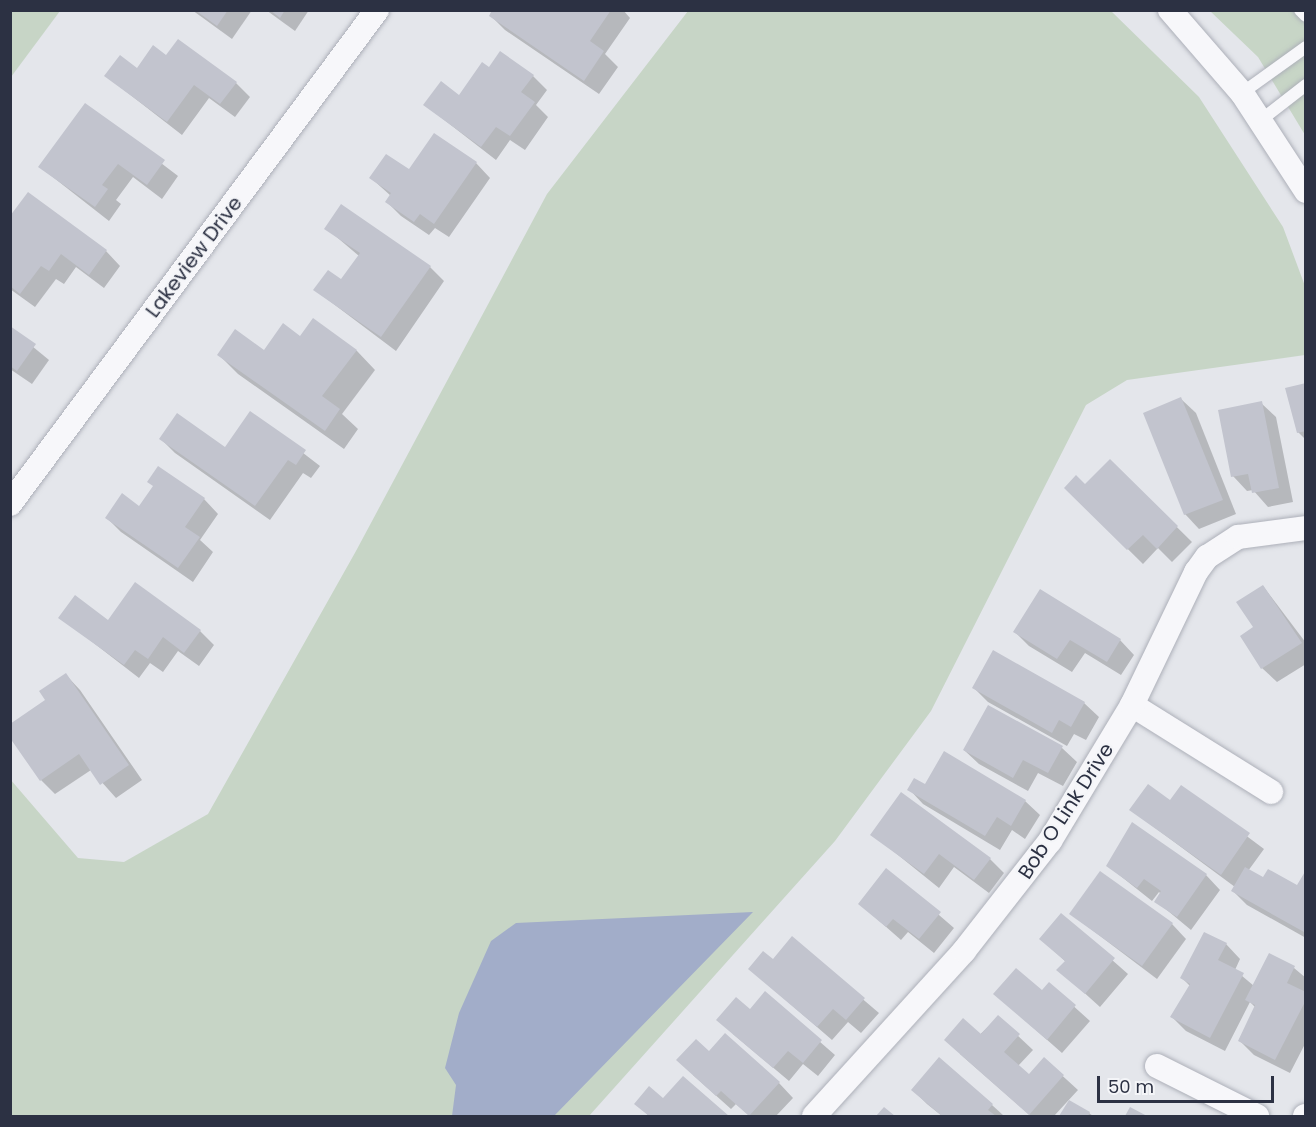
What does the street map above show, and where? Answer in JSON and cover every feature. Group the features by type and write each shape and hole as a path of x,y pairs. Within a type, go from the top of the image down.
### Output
{"street":[{"name":"Lakeview Drive","path":"10,504 377,10"},
{"path":"1170,10 1242,93 1305,191"},
{"name":"Bob O Link Drive","path":"814,1116 1003,905 1050,841 1132,705 1196,572 1207,557 1238,537 1305,528"},
{"path":"1132,705 1271,792"},
{"path":"1157,1066 1257,1116"}],"lane":[{"path":"1300,10 1305,16"},
{"path":"1242,93 1305,47"},
{"path":"1261,120 1305,85"}],"green space":[{"path":"11,11 60,11 11,77"},
{"path":"688,11 1111,11 1199,97 1283,227 1305,286 1305,355 1127,380 1086,405 931,711 835,841 589,1116 11,1116 10,779 78,858 124,862 208,814 356,551 547,194"},
{"path":"1210,11 1305,11 1305,135 1258,57"}],"water":[{"path":"753,912 554,1116 452,1116 456,1085 445,1068 459,1013 491,941 516,923"}],"building":[{"path":"195,10 228,10 217,26"},
{"path":"270,10 285,10 280,18"},
{"path":"492,10 611,10 590,41 604,51 584,81 489,16"},
{"path":"178,39 237,82 220,104 194,85 167,122 104,76 120,55 137,68 153,45 166,55"},
{"path":"500,51 534,75 521,92 535,102 510,136 496,127 481,147 423,105 441,81 459,95 482,62 489,67"},
{"path":"85,103 165,160 147,185 118,164 102,185 108,189 95,207 38,167"},
{"path":"434,133 477,162 434,224 420,214 414,222 385,202 391,193 369,178 386,154 409,169"},
{"path":"28,192 107,250 89,275 61,254 49,271 41,266 20,294 10,286 10,216"},
{"path":"341,204 431,266 381,337 313,290 328,270 341,279 360,253 324,229"},
{"path":"313,318 357,350 322,396 340,409 325,431 217,355 235,329 264,350 283,323 300,336"},
{"path":"10,326 36,344 17,371 10,366"},
{"path":"1306,383 1306,431 1297,433 1285,388"},
{"path":"1181,397 1223,500 1184,515 1143,413"},
{"path":"1262,401 1279,488 1252,493 1248,474 1231,477 1218,410"},
{"path":"250,411 306,450 296,465 288,460 255,506 159,439 177,413 225,447"},
{"path":"1110,459 1178,526 1157,549 1143,535 1127,550 1064,488 1076,475 1085,484"},
{"path":"158,466 205,498 185,527 200,537 178,568 105,518 122,493 139,506 153,486 147,482"},
{"path":"135,582 201,630 184,653 163,637 148,659 135,650 124,665 58,618 75,595 108,620"},
{"path":"1263,585 1302,643 1261,669 1240,636 1253,627 1236,602"},
{"path":"1040,589 1121,639 1107,662 1070,640 1057,659 1013,632"},
{"path":"993,650 1085,702 1071,727 1059,720 1052,733 972,688"},
{"path":"66,673 129,765 100,785 79,754 40,781 10,738 10,724 45,700 39,691"},
{"path":"988,705 1063,746 1048,773 1023,760 1013,778 963,750"},
{"path":"944,751 1026,800 1011,826 997,817 985,836 907,790 914,778 925,784"},
{"path":"1148,784 1170,800 1181,785 1250,833 1221,875 1129,810"},
{"path":"901,792 991,858 974,880 939,854 924,874 870,835"},
{"path":"1132,822 1207,874 1177,917 1154,902 1161,891 1144,879 1137,888 1106,866"},
{"path":"1245,867 1263,877 1268,869 1297,885 1306,870 1304,932 1231,891"},
{"path":"886,868 941,912 919,939 893,919 886,927 858,904"},
{"path":"1100,871 1173,923 1142,966 1069,914"},
{"path":"1061,913 1115,958 1085,994 1056,970 1065,961 1039,939"},
{"path":"1204,932 1227,943 1218,960 1244,973 1210,1038 1170,1017 1190,984 1180,978"},
{"path":"792,936 865,998 846,1020 833,1009 817,1027 748,969 763,951 773,959"},
{"path":"1269,953 1295,966 1287,983 1306,992 1306,1000 1275,1060 1238,1041 1255,1005 1245,1000"},
{"path":"1016,968 1042,990 1049,982 1076,1005 1047,1040 993,994"},
{"path":"765,991 822,1040 803,1063 788,1051 773,1068 716,1020 736,997 750,1009"},
{"path":"998,1015 1020,1034 1004,1052 1029,1074 1044,1057 1064,1075 1029,1115 944,1040 963,1018 981,1034"},
{"path":"725,1033 780,1082 749,1116 721,1091 716,1096 676,1060 696,1039 709,1051"},
{"path":"939,1057 993,1104 988,1110 996,1116 942,1116 911,1090"},
{"path":"683,1076 729,1116 649,1116 634,1104 649,1086 663,1098"},
{"path":"1069,1100 1090,1112 1088,1116 1059,1116"},
{"path":"884,1107 895,1116 876,1116"},
{"path":"1130,1107 1147,1116 1125,1116"}]}
